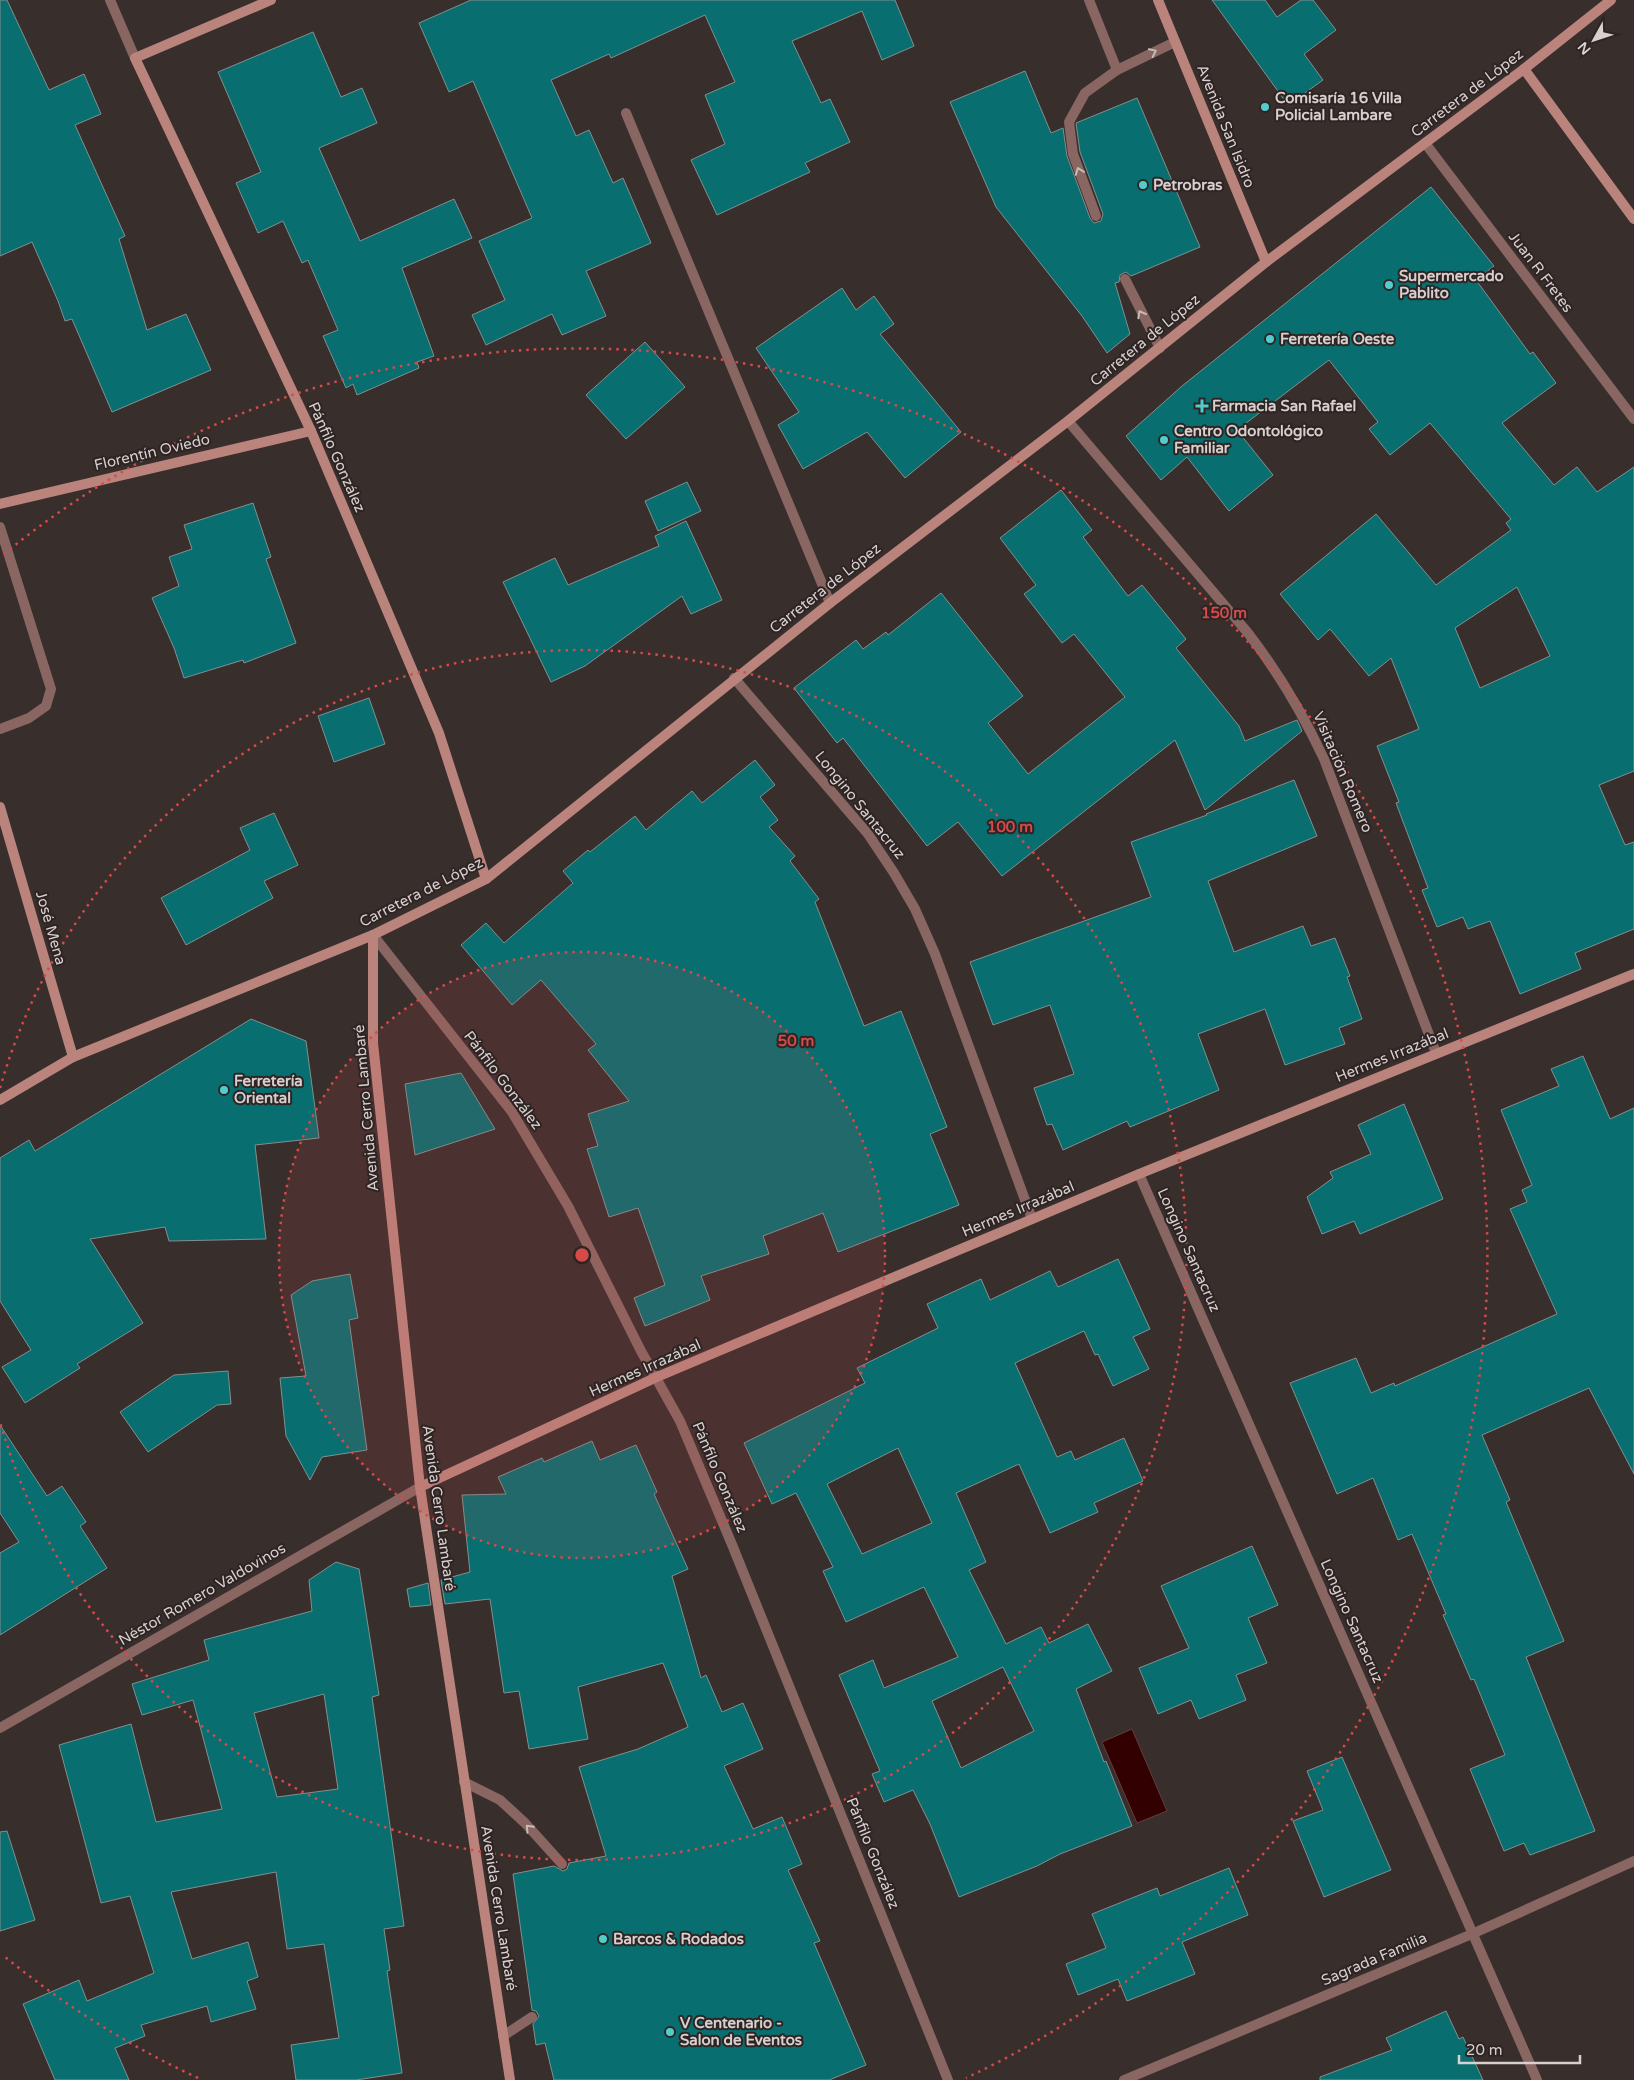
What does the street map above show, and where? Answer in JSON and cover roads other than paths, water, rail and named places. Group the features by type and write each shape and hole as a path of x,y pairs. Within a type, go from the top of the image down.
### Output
{"street":[{"name":"Pánfilo González","path":"110,0 134,58 311,431 439,733 486,878"},
{"path":"134,58 271,0"},
{"path":"1089,0 1117,70"},
{"name":"Avenida San Isidro","path":"1158,0 1266,262"},
{"name":"Carretera de López","path":"0,1100 73,1057 373,936 486,878 734,678 1068,421 1266,262 1524,70 1611,0"},
{"path":"1096,216 1073,154 1070,122 1085,93 1117,70 1175,42"},
{"path":"1524,70 1634,220"},
{"path":"626,113 830,603"},
{"name":"Juan R Fretes","path":"1425,143 1634,419"},
{"path":"1125,279 1160,348"},
{"name":"Visitación Romero","path":"1068,421 1248,633 1277,673 1307,722 1324,759 1436,1053"},
{"name":"Florentín Oviedo","path":"0,504 311,431"},
{"path":"0,527 50,689 46,706 29,718 0,729"},
{"name":"Longino Santacruz","path":"734,678 868,834 894,872 915,909 935,954 1032,1219"},
{"name":"José Mena","path":"0,806 73,1057"},
{"name":"Pánfilo González","path":"373,936 512,1112 568,1206 680,1421 733,1547 948,2080"},
{"name":"Avenida Cerro Lambaré","path":"373,936 373,1043 420,1487 510,2080"},
{"name":"Hermes Irrazábal","path":"420,1487 657,1377 1139,1174 1634,974"},
{"name":"Longino Santacruz","path":"1139,1174 1537,2080"},
{"name":"Néstor Romero Valdovinos","path":"0,1728 420,1487"},
{"path":"464,1782 500,1800 562,1864"},
{"name":"Sagrada Familia","path":"1124,2080 1472,1934 1634,1861"},
{"path":"503,2036 532,2017"}],"place":[{"name":"Comisaría 16 Villa Policial Lambare","path":"1265,107"},
{"name":"Petrobras","path":"1143,185"},
{"name":"Supermercado Pablito","path":"1389,285"},
{"name":"Ferretería Oeste","path":"1270,339"},
{"name":"Farmacia San Rafael","path":"1202,406"},
{"name":"Centro Odontológico Familiar","path":"1164,440"},
{"name":"Ferretería Oriental","path":"224,1090"},
{"name":"Barcos & Rodados","path":"603,1939"},
{"name":"V Centenario - Salon de Eventos","path":"670,2032"}]}
